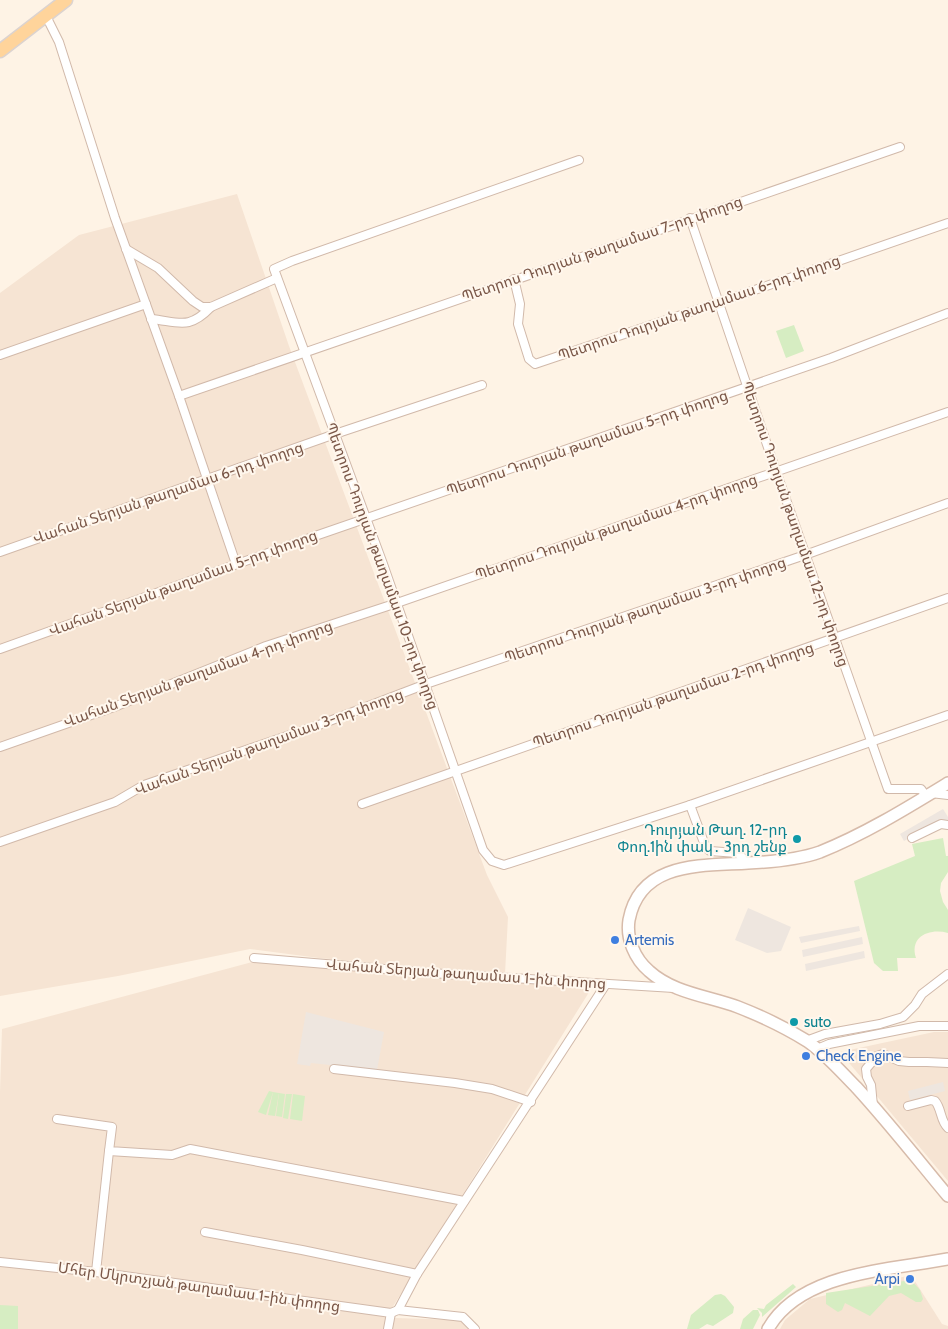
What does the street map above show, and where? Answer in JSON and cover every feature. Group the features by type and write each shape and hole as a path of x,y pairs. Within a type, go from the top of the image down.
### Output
{"main road":[{"path":"0,51 66,0"},
{"path":"948,783 874,826 819,852 794,859 692,866 672,871 657,878 644,889 637,898 628,922 632,950 648,970 662,981 677,989 738,1008 806,1041 817,1049 837,1067 873,1106 948,1196"},
{"path":"768,1329 788,1304 816,1287 871,1271 948,1259"}],"street":[{"path":"46,16 59,42 126,249 179,396 236,564"},
{"name":"Պետրոս Դուրյան թաղամաս 7-րդ փողոց","path":"179,396 900,147"},
{"name":"Պետրոս Դուրյան թաղամաս 10-րդ փողոց","path":"579,160 528,179 476,195 274,269 426,684 483,850 492,861 504,865 690,804"},
{"name":"Պետրոս Դուրյան թաղամաս 12-րդ փողոց","path":"690,218 805,555 888,789 920,789 929,795"},
{"name":"Պետրոս Դուրյան թաղամաս 6-րդ փողոց","path":"514,279 520,304 518,316 520,332 529,358 536,364 948,223"},
{"path":"126,249 158,268 193,301 202,307 211,307"},
{"path":"151,319 184,323 193,322 211,307 277,278"},
{"path":"0,355 146,304"},
{"name":"Պետրոս Դուրյան թաղամաս 5-րդ փողոց","path":"366,520 831,358 948,313"},
{"path":"335,434 482,385"},
{"name":"Պետրոս Դուրյան թաղամաս 4-րդ փողոց","path":"396,602 948,412"},
{"name":"Վահան Տերյան թաղամաս 6-րդ փողոց","path":"0,552 335,434"},
{"name":"Պետրոս Դուրյան թաղամաս 3-րդ փողոց","path":"426,684 805,555 948,503"},
{"name":"Վահան Տերյան թաղամաս 5-րդ փողոց","path":"0,649 236,564 366,520"},
{"name":"Պետրոս Դուրյան թաղամաս 2-րդ փողոց","path":"362,804 948,598"},
{"name":"Վահան Տերյան թաղամաս 4-րդ փողոց","path":"0,747 114,708 266,646 396,602"},
{"name":"Վահան Տերյան թաղամաս 3-րդ փողոց","path":"0,842 115,802 144,785 318,725 426,684"},
{"path":"749,863 737,853 710,851 706,848 690,804 948,715"},
{"path":"929,795 948,795"},
{"path":"912,838 941,824 948,824"},
{"name":"Վահան Տերյան թաղամաս 1-ին փողոց","path":"254,958 445,974 677,989"},
{"path":"806,1041 825,1034 880,1024 903,1017 915,1005 922,994 948,974"},
{"path":"388,1329 394,1311 417,1274 606,984"},
{"path":"817,1049 830,1044 920,1026 948,1026"},
{"path":"873,1106 871,1086 866,1069 877,1056 883,1054 899,1061 948,1064"},
{"path":"334,1069 492,1089 530,1102"},
{"path":"908,1106 931,1100 935,1101 944,1125 948,1128"},
{"path":"57,1119 112,1127 96,1272"},
{"path":"109,1151 172,1155 190,1149 464,1201"},
{"path":"205,1232 417,1274"},
{"name":"Մհեր Մկրտչյան թաղամաս 1-ին փողոց","path":"0,1262 96,1272 394,1311 462,1317 475,1329"}],"shaded area":[{"path":"237,194 289,346 487,875 508,917 505,974 319,958 250,949 118,976 0,996 0,293 79,235"},
{"path":"943,809 948,817 948,823 946,824 943,819 904,841 900,834"},
{"path":"748,908 791,927 781,951 767,953 735,940"},
{"path":"859,926 860,931 801,943 799,937"},
{"path":"862,937 863,944 803,957 802,950"},
{"path":"864,951 865,958 806,971 805,964"},
{"path":"256,961 591,989 392,1308 385,1329 0,1329 0,1092 2,1029"},
{"path":"306,1012 384,1032 377,1070 311,1063 310,1066 297,1064"},
{"path":"934,1032 948,1032 948,1181 840,1052"},
{"path":"943,1082 945,1091 910,1100 908,1091"},
{"path":"911,1275 942,1324 948,1326 948,1329 780,1329 785,1320 810,1299"},
{"path":"395,1318 462,1320 471,1329 392,1329"}],"green space":[{"path":"794,325 804,351 786,358 776,331"},
{"path":"943,838 946,856 948,856 948,872 941,883 940,891 943,902 948,910 948,933 934,932 923,935 916,944 916,958 897,958 898,971 883,971 874,963 854,881 915,856 912,844"},
{"path":"269,1091 273,1092 266,1115 258,1112"},
{"path":"273,1092 279,1093 275,1116 268,1115"},
{"path":"279,1093 285,1094 282,1117 276,1116"},
{"path":"286,1094 292,1094 288,1119 283,1118"},
{"path":"293,1094 305,1096 302,1121 290,1119"},
{"path":"911,1280 920,1290 923,1299 921,1302 916,1302 901,1293 889,1296 870,1316 845,1303 842,1310 838,1312 826,1304 826,1293"},
{"path":"793,1284 796,1287 762,1317 762,1313 757,1308 764,1309 766,1305"},
{"path":"721,1294 734,1307 733,1313 713,1326 707,1324 699,1329 687,1329 691,1315 715,1295"},
{"path":"0,1305 18,1306 18,1329 0,1329"},
{"path":"753,1310 758,1310 760,1315 753,1329 740,1329 743,1319"}],"place":[{"name":"Դուրյան Թաղ. 12-րդ Փող.1ին փակ․ 3րդ շենք","path":"797,839"},
{"name":"Artemis","path":"615,940"},
{"name":"suto","path":"794,1022"},
{"name":"Check Engine","path":"806,1056"},
{"name":"Arpi","path":"910,1279"}]}
